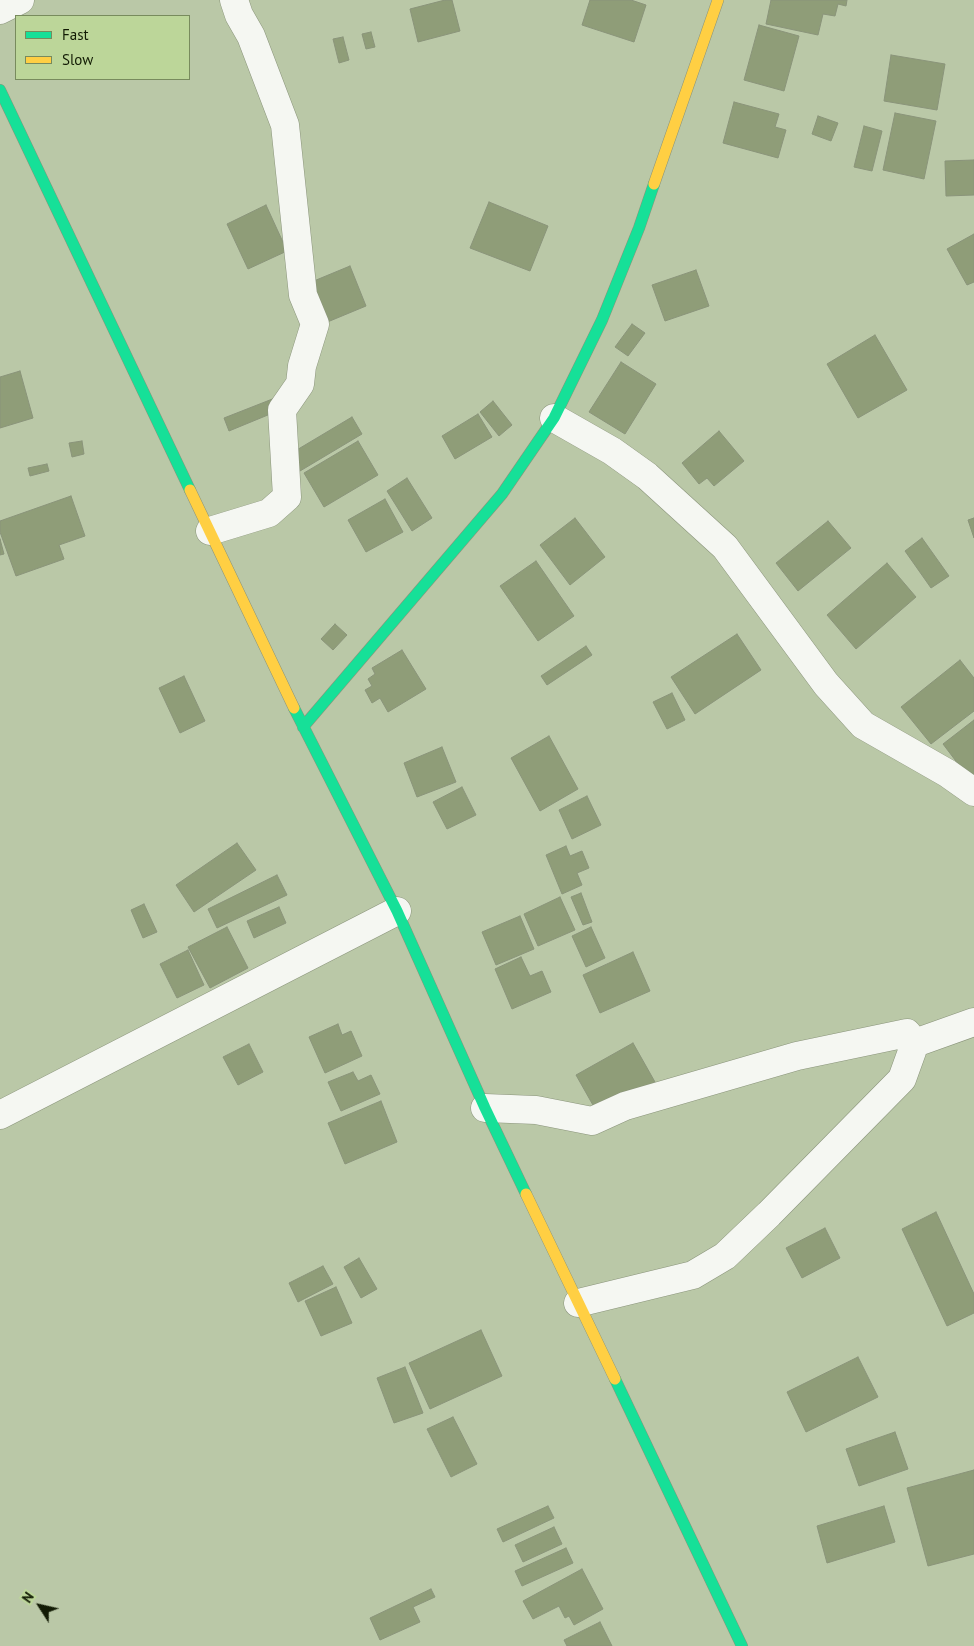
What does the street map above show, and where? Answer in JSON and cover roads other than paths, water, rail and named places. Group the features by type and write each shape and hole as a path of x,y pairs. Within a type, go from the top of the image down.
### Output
{"main road":[{"path":"303,726 502,494 554,418 602,320 639,228 718,0"},
{"path":"0,90 303,726 397,911 485,1108 742,1646"}],"street":[{"path":"0,10 20,0"},
{"path":"210,531 269,513 287,497 282,410 300,384 302,366 315,324 303,295 285,125 251,36 239,15 234,0"},
{"path":"554,418 612,451 647,476 724,547 826,684 863,725 947,773 974,792"},
{"path":"0,1114 397,911"},
{"path":"915,1043 974,1022"},
{"path":"485,1108 536,1110 592,1121 625,1106 797,1056 908,1033 915,1043"},
{"path":"578,1303 693,1275 725,1256 770,1214 902,1079 915,1043"}]}
